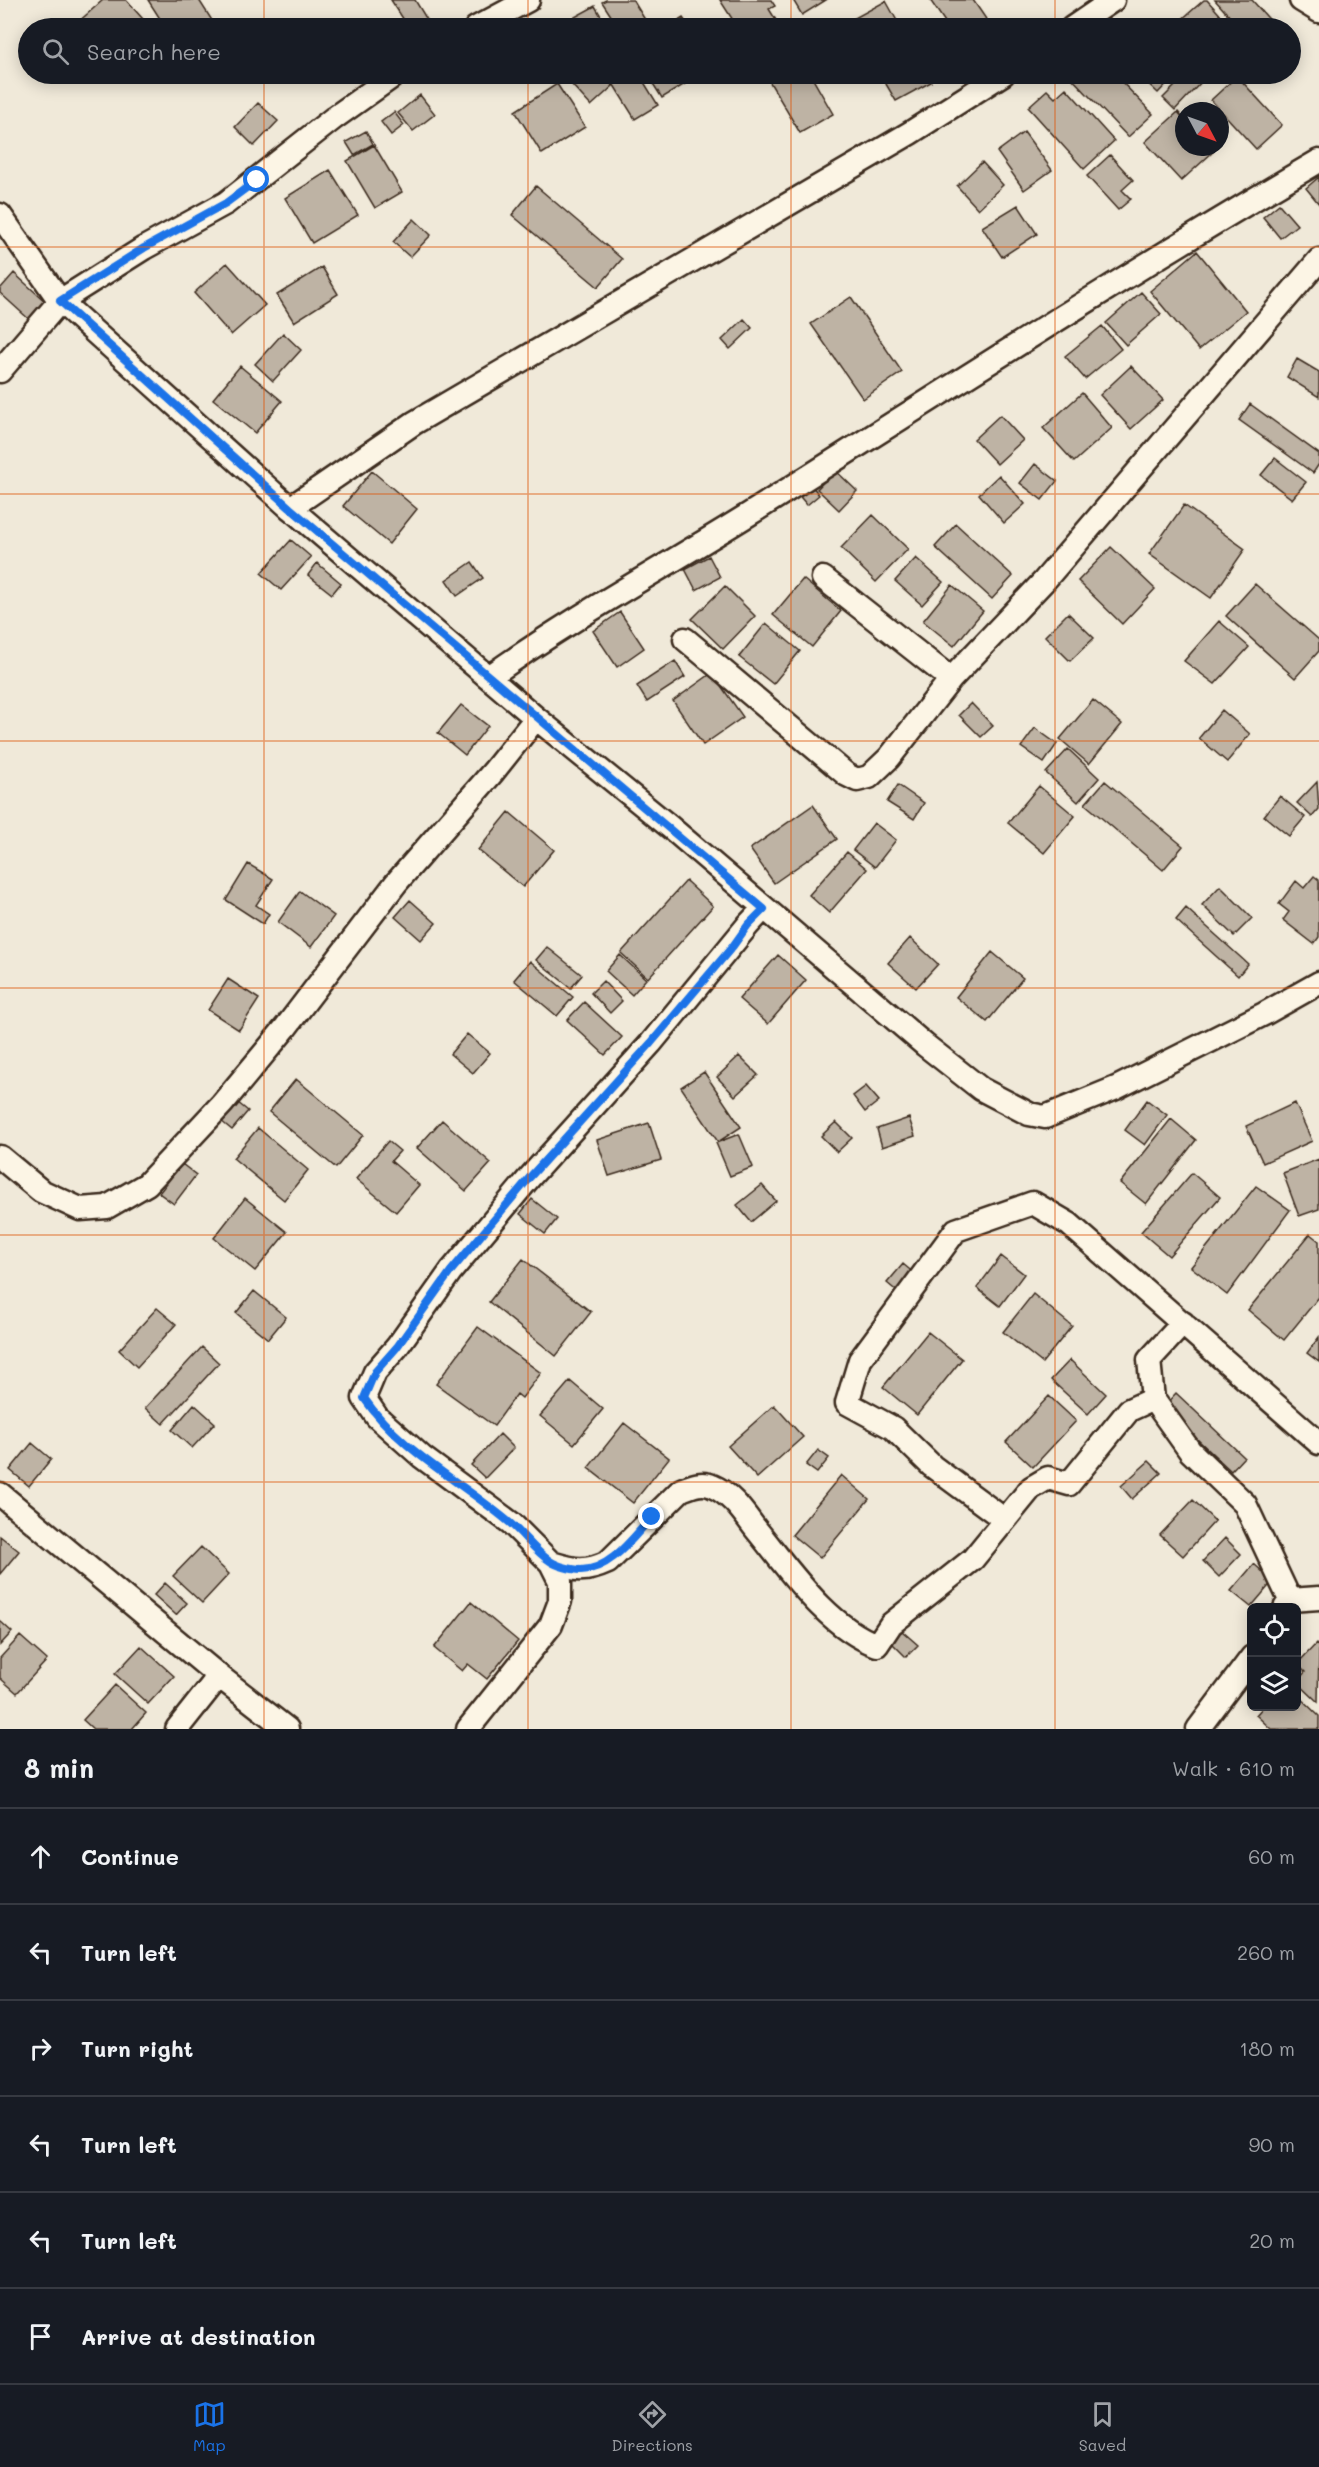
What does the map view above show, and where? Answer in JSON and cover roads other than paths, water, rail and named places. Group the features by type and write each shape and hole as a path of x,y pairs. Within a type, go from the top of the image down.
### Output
{"street":[{"path":"495,18 528,0"},
{"path":"1087,18 1113,0"},
{"path":"1301,0 1319,11"},
{"path":"0,371 60,301 144,248 226,203 334,118 382,84"},
{"path":"290,508 414,423 910,133 987,84"},
{"path":"489,677 542,639 749,514 1037,331 1319,161"},
{"path":"0,215 60,301 290,508 536,718 670,827 764,909 981,1089 1029,1114 1045,1117 1116,1088 1264,1014 1319,983"},
{"path":"685,639 847,775 857,780 869,777 889,758 951,679 1044,581 1319,260"},
{"path":"824,578 951,679"},
{"path":"0,1157 41,1191 80,1209 107,1207 147,1184 222,1104 265,1053 396,883 493,772 536,718"},
{"path":"468,1729 551,1625 560,1600 560,1581 551,1563 511,1523 407,1444 377,1417 364,1398 375,1372 397,1347 451,1271 538,1168 651,1043 748,925 764,909"},
{"path":"1005,1520 932,1466 893,1428 847,1403 860,1360 956,1230 1033,1203 1069,1224 1319,1443"},
{"path":"1183,1323 1149,1360 1153,1399 1190,1451 1245,1504 1287,1603"},
{"path":"551,1563 578,1570 592,1569 608,1562 681,1490 694,1484 711,1485 733,1500 790,1570 835,1620 860,1639 877,1645 891,1624 973,1559 1031,1488 1048,1478 1069,1484 1129,1410 1153,1399"},
{"path":"0,1494 219,1676 287,1729"},
{"path":"1292,1603 1319,1598"},
{"path":"1198,1729 1247,1662"},
{"path":"177,1729 219,1676"}]}
